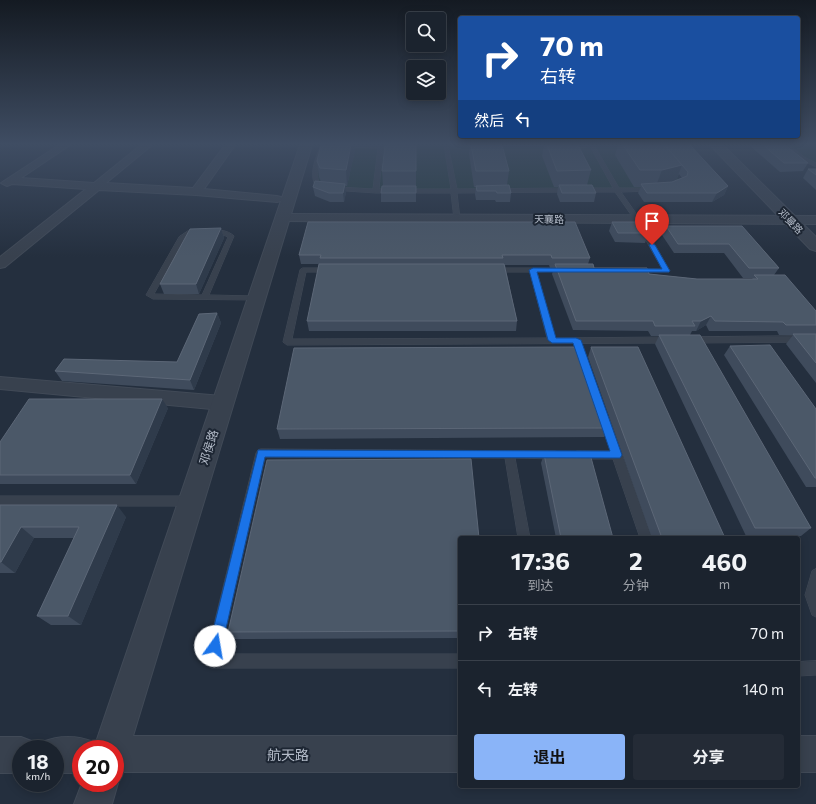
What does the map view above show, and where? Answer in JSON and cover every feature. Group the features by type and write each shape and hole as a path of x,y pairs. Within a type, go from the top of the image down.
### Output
{"street":[{"path":"0,188 9,183"},
{"name":"天襄路","path":"19,183 196,192 280,209 457,219 816,220"},
{"path":"0,264 100,183"},
{"path":"196,192 203,183"},
{"name":"邓侯路","path":"114,740 256,298 280,209 291,183"},
{"name":"邓曼路","path":"753,183 816,246"},
{"path":"0,383 222,403"},
{"name":"航天路","path":"124,754 458,754"},
{"path":"800,754 816,754"},
{"path":"0,755 12,755"},
{"path":"93,804 97,792"}],"lane":[{"path":"315,183 319,188 342,190 454,191 659,189"},
{"path":"376,190 377,183"},
{"path":"453,183 457,219"},
{"path":"614,183 669,273 627,271"},
{"path":"204,298 231,236 226,233 188,233 182,237 150,295 153,298 204,298 256,298"},
{"path":"335,270 303,270 287,342 552,340 578,344 636,344 678,340 816,339"},
{"path":"485,270 572,270"},
{"path":"533,270 552,340"},
{"path":"602,412 645,536"},
{"path":"458,661 212,661 261,453 617,455"},
{"path":"509,454 524,536"},
{"path":"0,501 190,501"},
{"path":"816,575 811,595 816,611"},
{"path":"800,669 816,668"}],"green space":[{"path":"315,183 679,183 659,189 342,190 315,184"}],"building":[{"path":"314,183 345,184 343,193 329,193 313,187"},
{"path":"725,183 728,186 717,193 647,193 641,184"},
{"path":"509,185 511,193 477,191 476,186"},
{"path":"559,185 592,185 596,193 562,193"},
{"path":"382,186 416,186 416,193 381,193"},
{"path":"308,222 575,222 590,258 552,258 551,255 502,255 503,258 320,258 321,255 299,255"},
{"path":"612,222 642,222 649,233 618,233"},
{"path":"666,226 742,226 779,268 749,268 729,244 678,244"},
{"path":"221,228 196,284 160,284 190,229"},
{"path":"319,264 504,264 517,321 307,321"},
{"path":"555,264 593,264 594,268 647,268 649,274 697,279 758,279 754,275 785,275 816,311 816,325 786,325 783,322 715,321 711,316 701,321 692,321 695,326 655,326 653,321 576,321"},
{"path":"217,313 190,380 55,371 64,359 177,362 199,314"},
{"path":"793,334 816,334 816,363"},
{"path":"659,335 700,335 811,528 755,528"},
{"path":"770,345 816,409 816,478 730,346"},
{"path":"579,347 608,428 277,429 294,348"},
{"path":"591,347 638,347 724,536 661,536"},
{"path":"29,399 162,399 130,475 0,475 0,442"},
{"path":"544,454 590,454 612,536 561,536"},
{"path":"471,459 479,536 458,536 458,631 228,632 267,460"},
{"path":"0,505 117,505 68,616 37,616 79,527 21,527 0,562"}],"route":[{"path":"215,646 261,453 617,455 576,340 552,340 533,270 667,271 652,245"}]}
